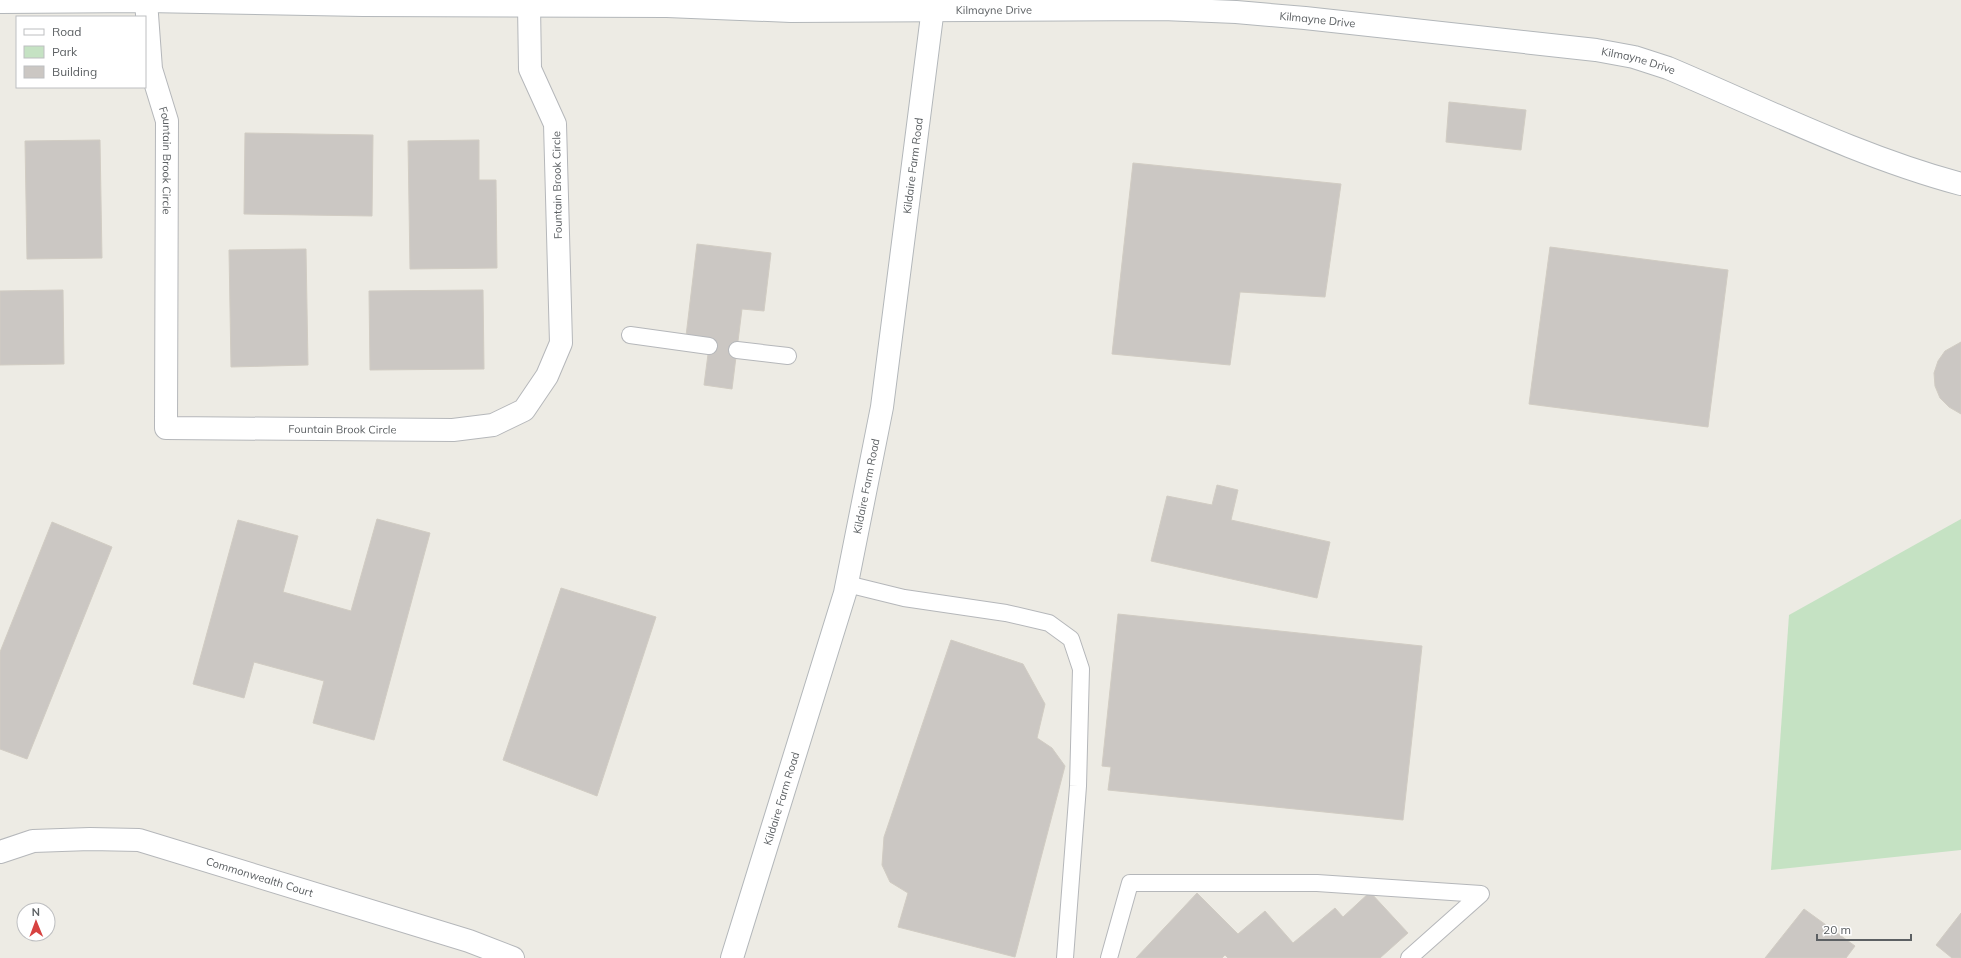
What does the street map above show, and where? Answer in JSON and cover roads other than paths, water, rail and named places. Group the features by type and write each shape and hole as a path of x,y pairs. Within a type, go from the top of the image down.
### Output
{"street":[{"name":"Kilmayne Drive","path":"0,2 146,1 529,5 667,3 791,11 933,6 1236,12 1596,50 1634,57 1668,68 1868,154 1920,173 1961,184"},
{"name":"Fountain Brook Circle","path":"146,1 151,69 167,121 166,428 453,430 493,425 524,410 547,376 561,343 555,124 530,69 529,5"},
{"name":"Kildaire Farm Road","path":"732,958 847,584 882,407 933,6"},
{"name":"Commonwealth Court","path":"0,852 34,841 90,839 139,840 469,941 513,958"}],"lane":[{"path":"630,335 709,346"},
{"path":"737,350 788,356"},
{"path":"847,584 904,598 1006,613 1049,623 1071,638 1081,669 1081,676 1078,786 1065,958"},
{"path":"1109,958 1130,884 1317,883 1482,894 1409,958"}]}
